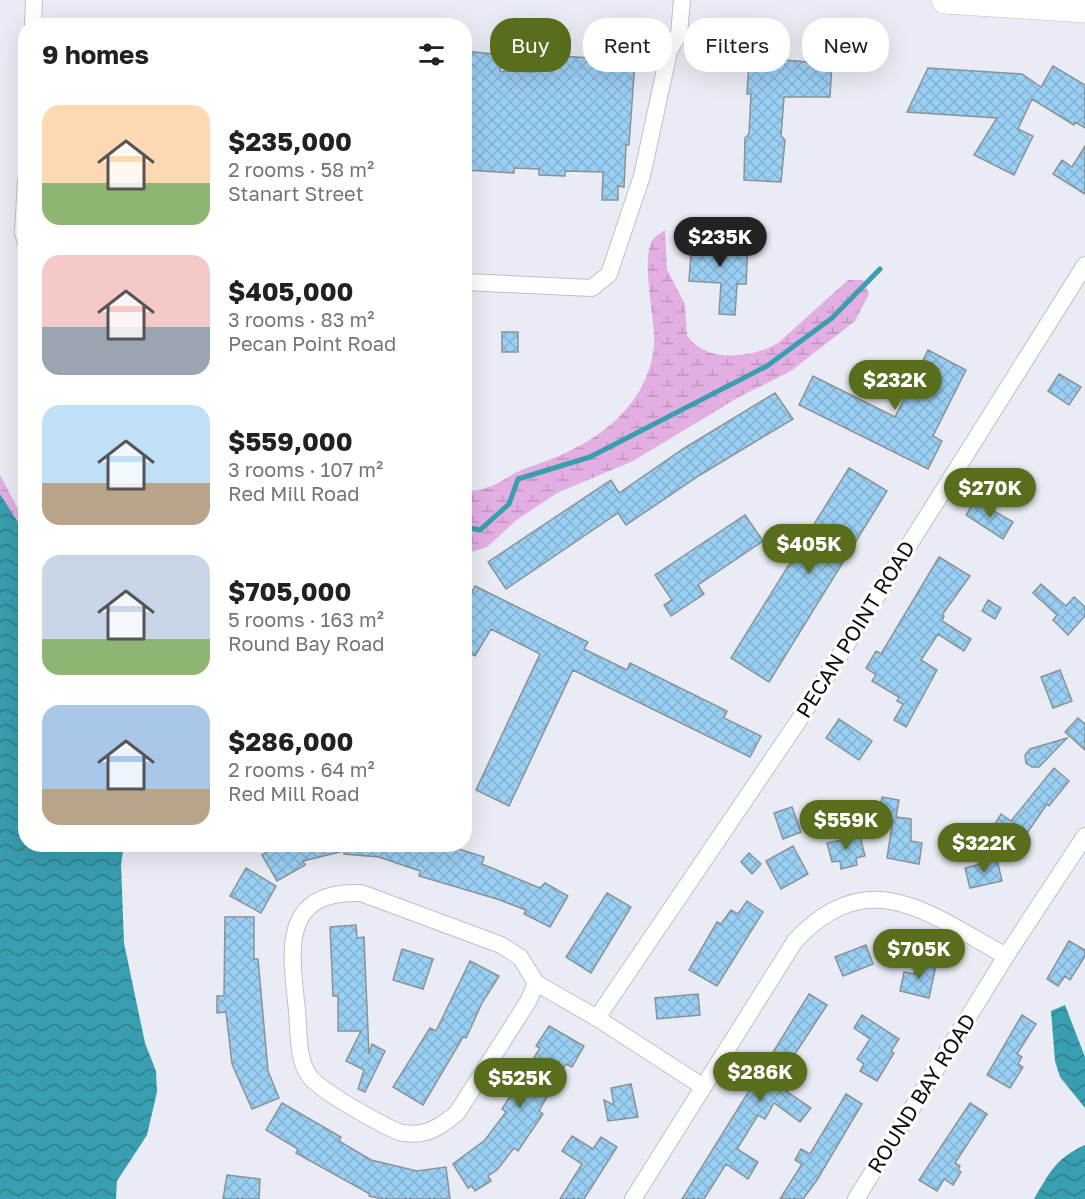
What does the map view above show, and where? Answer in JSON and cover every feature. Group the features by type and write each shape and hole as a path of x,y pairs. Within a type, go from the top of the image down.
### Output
{"main road":[{"path":"945,0 1085,9"}],"street":[{"path":"33,18 34,0"},
{"path":"472,282 592,288 609,274 642,176 669,51 679,34 682,0"},
{"name":"PECAN POINT ROAD","path":"597,1018 799,720 1085,265"},
{"name":"ROUND BAY ROAD","path":"856,1199 1006,956 1085,836"},
{"path":"536,983 529,1000 457,1113 441,1126 421,1133 401,1133 323,1089 310,1076 302,1060 292,956 294,932 303,914 319,899 338,892 361,893 501,945 520,957 536,983 597,1018 702,1086"},
{"path":"633,1199 795,941 811,923 838,907 868,899 888,899 911,904 1006,956"}],"green space":[{"path":"665,230 667,270 685,304 687,335 705,351 730,356 768,348 778,343 848,280 863,280 869,294 855,321 791,371 739,397 633,461 557,493 518,519 487,547 472,552 472,490 493,485 522,470 574,449 612,424 640,390 649,369 654,346 648,259 654,238"},
{"path":"0,475 18,509 18,522 0,494"}],"water":[{"path":"0,494 18,522 18,852 123,852 121,864 124,943 145,1043 156,1071 157,1092 147,1135 117,1181 116,1199 0,1199"},
{"path":"1065,1005 1085,1057 1085,1108 1060,1077 1055,1061 1051,1011"},
{"path":"1085,1145 1085,1199 1034,1199 1060,1161"}],"building":[{"path":"472,52 490,54 490,72 571,72 571,57 583,57 583,72 634,72 624,187 618,186 618,200 602,200 603,172 565,171 565,176 539,175 539,169 514,168 514,173 472,170"},
{"path":"790,60 802,62 802,72 832,72 830,97 784,97 781,136 785,140 781,182 744,180 745,138 749,134 751,94 747,94 748,72 790,72"},
{"path":"1053,66 1085,85 1085,128 1075,122 1074,125 1032,99 1018,129 1033,136 1014,175 974,155 997,118 907,112 928,68 1022,74 1041,87"},
{"path":"1085,146 1085,194 1053,174 1062,160 1072,167"},
{"path":"702,234 722,235 722,244 748,245 746,284 737,284 735,315 719,314 721,283 689,281 692,240 702,240"},
{"path":"502,332 518,332 518,352 502,352"},
{"path":"928,350 966,370 933,436 942,441 928,469 799,405 813,376 895,417"},
{"path":"1059,374 1081,387 1069,405 1048,391"},
{"path":"775,393 793,419 700,475 626,525 618,513 506,589 488,562 611,480 619,493 683,449"},
{"path":"849,468 887,491 769,682 731,658"},
{"path":"975,500 1013,522 1003,539 966,515"},
{"path":"745,515 763,541 698,585 704,594 671,616 664,605 672,600 655,575"},
{"path":"939,557 970,576 942,615 944,616 942,621 971,639 964,651 938,634 921,660 937,670 906,727 894,720 903,704 897,701 899,697 872,681 876,675 866,668 876,651 881,654"},
{"path":"1041,584 1066,606 1074,597 1085,607 1085,616 1068,635 1053,620 1057,615 1033,593"},
{"path":"475,586 588,642 584,649 627,670 630,663 727,711 724,718 761,736 750,757 573,670 509,806 476,790 540,654 491,629 475,656 472,654 472,592"},
{"path":"988,600 1001,608 995,619 982,611"},
{"path":"1060,670 1072,701 1053,708 1041,677"},
{"path":"1078,718 1085,724 1085,750 1065,732"},
{"path":"839,719 872,741 859,760 826,738"},
{"path":"1067,738 1039,767 1032,767 1026,763 1025,755 1030,749"},
{"path":"1054,768 1069,781 1049,806 1047,804 1016,849 990,832 1001,814 1011,821"},
{"path":"882,797 899,800 896,817 911,819 911,841 922,843 919,864 887,858 893,819 878,816"},
{"path":"792,807 801,832 783,839 774,813"},
{"path":"860,836 865,856 856,858 857,865 841,869 840,861 832,862 827,843"},
{"path":"793,846 808,874 781,889 766,861"},
{"path":"267,852 340,852 303,861 305,865 277,881 262,855"},
{"path":"344,852 468,852 484,857 482,864 540,888 545,883 568,896 550,927 524,914 526,910 419,876 420,871 379,857 344,854"},
{"path":"749,853 761,864 752,874 741,862"},
{"path":"997,860 1002,881 970,888 965,868"},
{"path":"246,868 276,886 261,913 230,896"},
{"path":"607,893 631,907 591,973 566,957"},
{"path":"747,901 763,912 717,986 689,970 717,922 721,924 731,910 738,914"},
{"path":"225,917 254,917 254,959 258,959 268,1071 279,1098 252,1109 232,1064 226,1012 217,1013 217,996 224,996"},
{"path":"356,925 357,938 364,937 369,1054 372,1044 385,1051 365,1092 358,1089 364,1070 346,1061 361,1031 338,1031 338,996 333,996 330,927"},
{"path":"1069,941 1085,950 1085,956 1070,980 1065,976 1058,986 1047,979"},
{"path":"866,945 873,964 843,976 835,957"},
{"path":"402,949 433,959 423,989 393,980"},
{"path":"470,961 499,976 482,1003 466,1038 463,1037 423,1105 393,1087 430,1028 436,1031"},
{"path":"916,962 936,965 929,998 900,991 904,972 914,974"},
{"path":"698,994 700,1015 657,1019 655,998"},
{"path":"809,994 827,1005 791,1060 798,1064 783,1089 811,1108 800,1122 774,1103 765,1119 758,1115 737,1149 758,1162 748,1179 726,1164 704,1199 682,1199"},
{"path":"862,1015 899,1039 891,1051 894,1053 877,1081 860,1071 864,1064 857,1059 870,1039 854,1028"},
{"path":"1022,1015 1036,1024 1017,1054 1022,1057 1018,1064 1023,1067 1010,1088 987,1075"},
{"path":"549,1026 584,1046 572,1067 566,1064 539,1111 543,1114 518,1151 514,1148 497,1170 488,1176 491,1181 475,1191 472,1186 468,1188 453,1164 485,1140 506,1112 502,1109 540,1048 536,1046"},
{"path":"631,1084 638,1117 608,1121 604,1100 614,1105 611,1088"},
{"path":"846,1094 862,1104 817,1180 803,1199 780,1199 802,1164 795,1160 801,1149 810,1154"},
{"path":"282,1103 341,1137 339,1141 371,1160 417,1171 446,1167 450,1199 382,1199 369,1196 370,1194 296,1153 298,1149 266,1130"},
{"path":"970,1103 987,1114 955,1163 960,1166 958,1170 961,1172 953,1185 944,1179 937,1191 919,1180"},
{"path":"572,1136 593,1149 601,1137 617,1147 584,1199 560,1199 582,1164 562,1151"},
{"path":"227,1175 260,1179 259,1199 223,1199"}],"waterway":[{"path":"472,528 480,530 509,504 518,479 590,457 767,366 832,318 880,269"}]}
